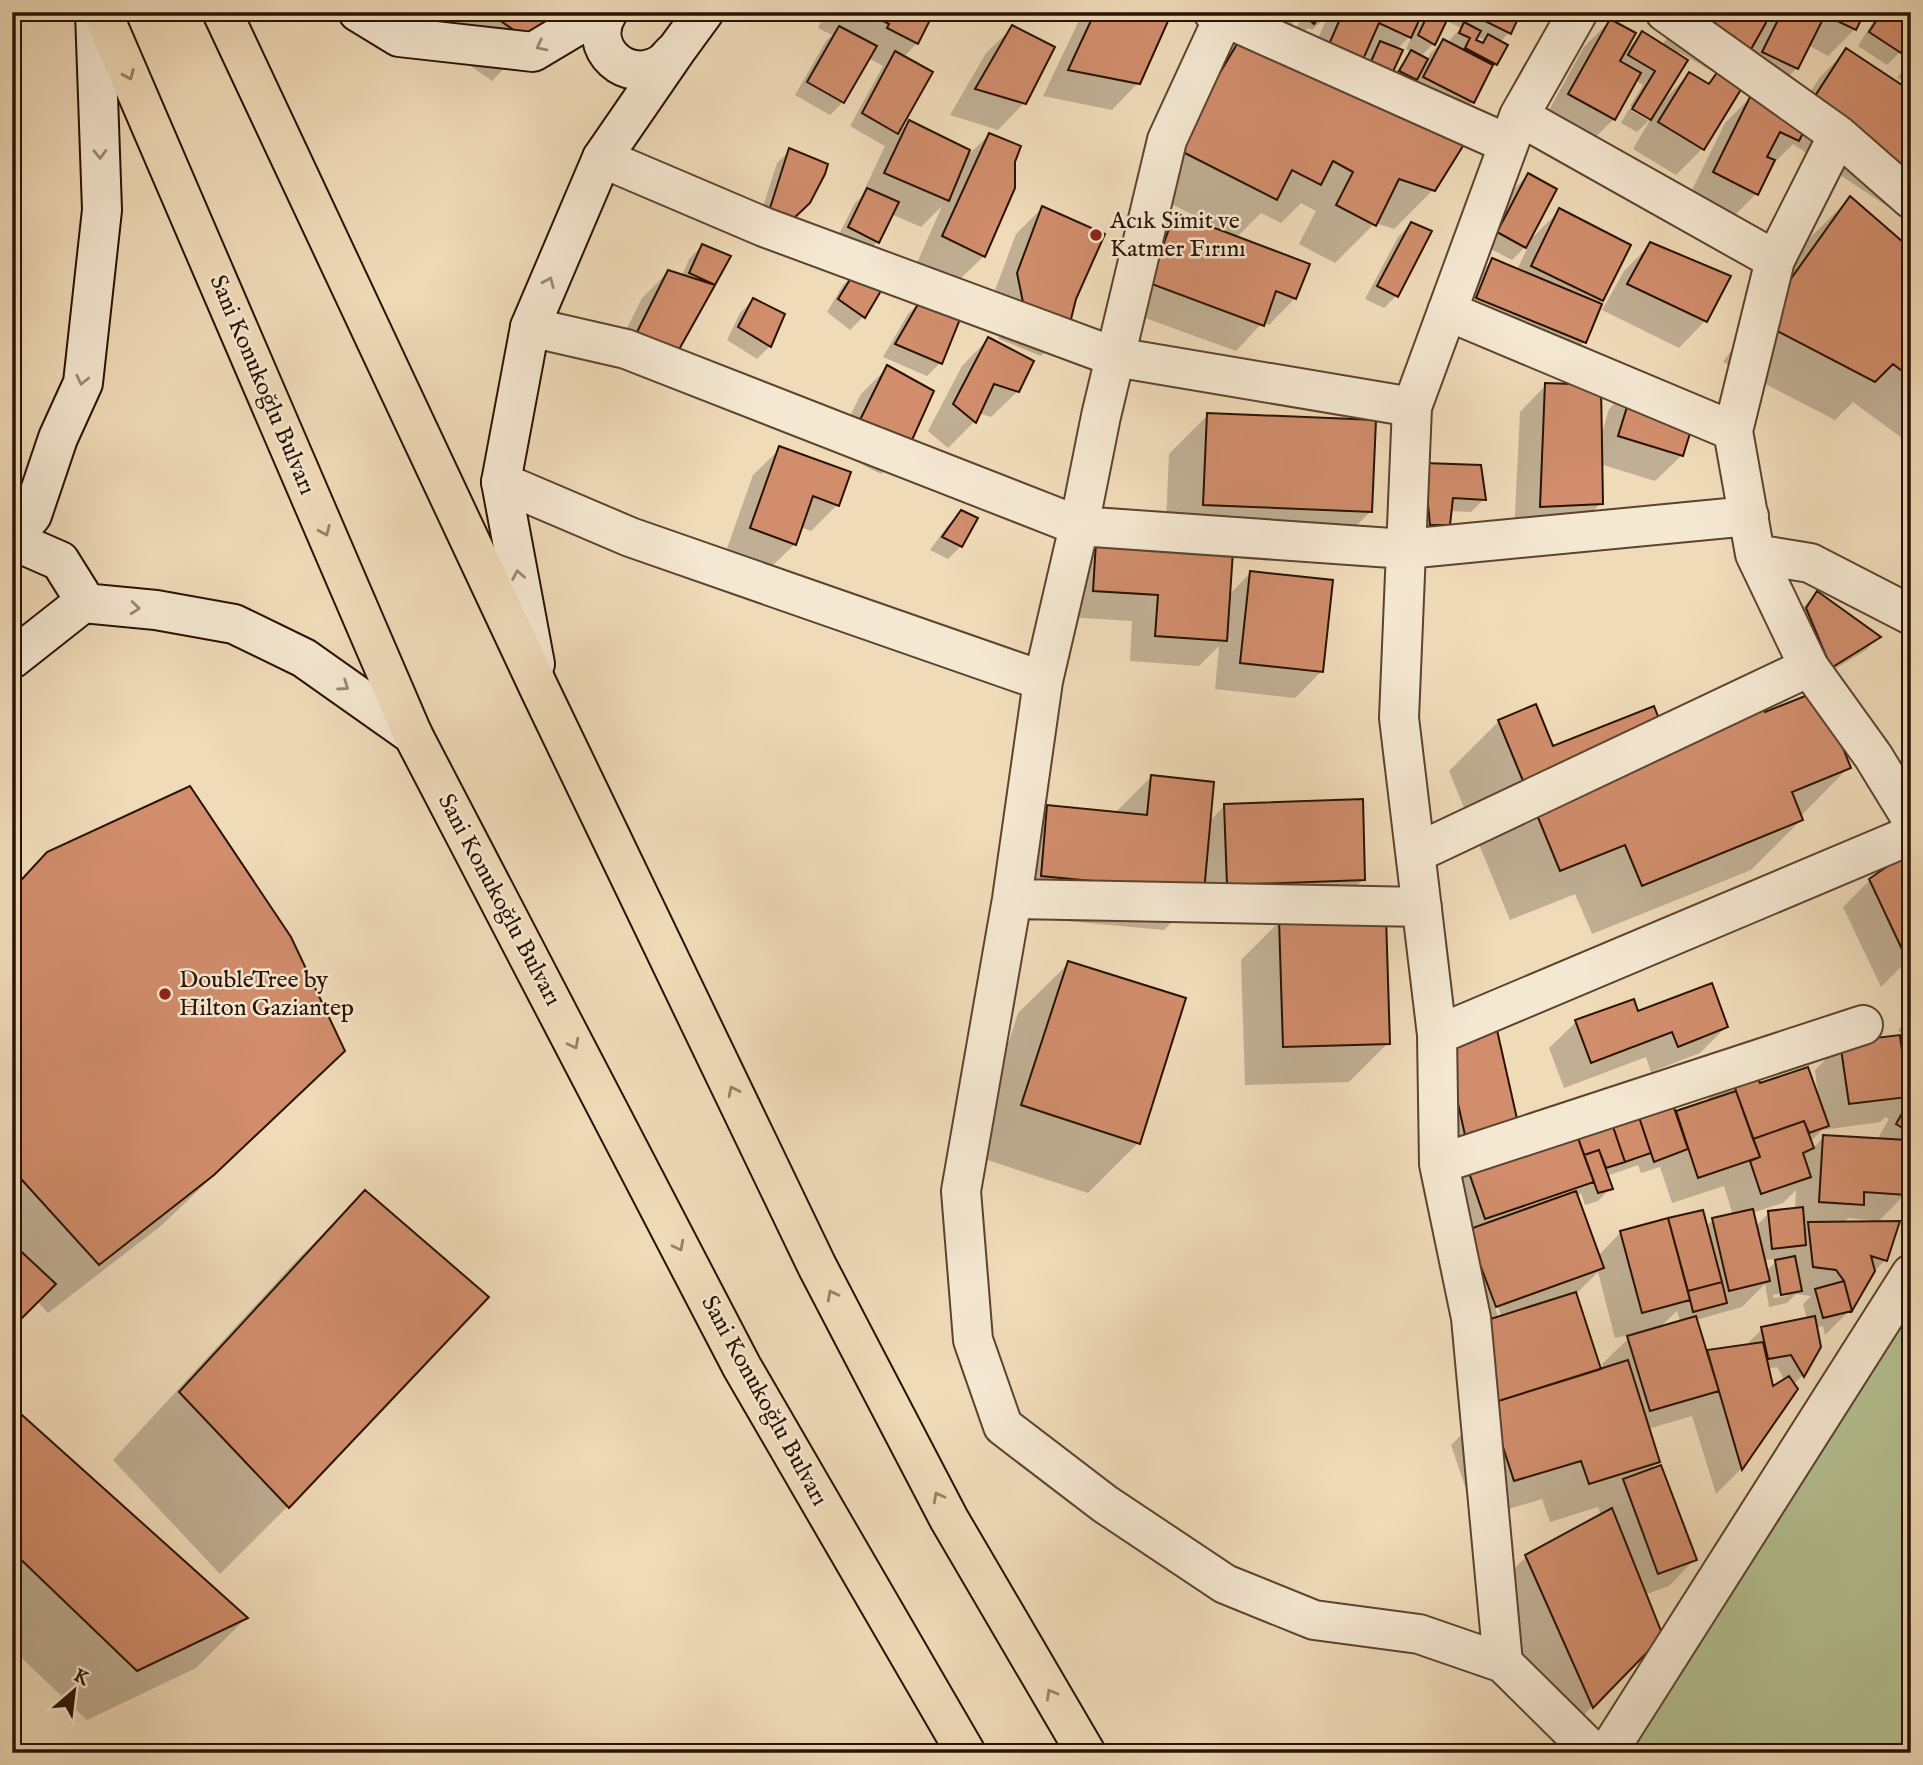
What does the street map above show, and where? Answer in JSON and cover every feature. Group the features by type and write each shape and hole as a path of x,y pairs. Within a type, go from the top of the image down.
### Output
{"highway":[{"name":"Sani Konukoğlu Bulvarı","path":"102,12 413,735 742,1367 966,1753"},
{"path":"222,12 540,691 817,1266 949,1519 1086,1753"}],"street":[{"path":"83,603 80,593 60,561 12,540 32,515 58,438 83,383 103,210 95,12"},
{"path":"358,12 398,37 533,52 600,12"},
{"path":"608,12 603,20 601,39 610,58 625,69 645,70 663,63 677,49"},
{"path":"540,691 501,482 530,327 602,158 704,12"},
{"path":"1503,1663 1471,1318 1439,1164 1437,1035 1399,718 1412,407 1513,130 1578,12"},
{"path":"1665,12 1838,135 1911,199"},
{"path":"1594,1753 1503,1663 1419,1634 1314,1620 1225,1584 1105,1504 1003,1426 973,1340 961,1191 1012,899 1043,681 1101,416 1167,140 1220,14 1513,130 1775,260"},
{"path":"1838,135 1775,260 1733,432 1755,554 1809,667 1873,755 1911,818"},
{"path":"602,158 764,227 1115,357 1412,407"},
{"path":"1447,311 1733,432"},
{"path":"530,327 626,349 1079,526 1406,550 1749,516"},
{"path":"501,482 630,537 1043,681"},
{"path":"1755,554 1810,563 1911,615"},
{"path":"12,659 83,603 156,610 233,624 304,658 413,735"},
{"path":"1416,853 1809,667"},
{"path":"1437,1035 1911,835"},
{"path":"1012,899 1422,907"},
{"path":"1439,1164 1863,1025"},
{"path":"1607,1753 1911,1274"}],"green space":[{"path":"1911,1274 1911,1753 1607,1753"}],"building":[{"path":"488,12 554,12 532,43"},
{"path":"866,12 934,12 918,44 887,28 889,24"},
{"path":"1095,12 1157,12 1169,19 1140,84 1068,70"},
{"path":"1310,12 1329,12 1327,18 1321,15 1314,24 1307,18"},
{"path":"1343,12 1423,12 1411,38 1379,23 1361,64 1327,49"},
{"path":"1429,12 1436,12 1448,18 1435,45 1418,35"},
{"path":"1467,12 1521,12 1511,34"},
{"path":"1691,12 1772,12 1750,51"},
{"path":"1782,12 1865,12 1856,30 1825,15 1798,69 1762,52"},
{"path":"1882,12 1911,12 1911,39 1901,53 1869,32"},
{"path":"1610,19 1636,33 1620,61 1641,73 1615,120 1568,94"},
{"path":"1464,22 1481,31 1476,40 1483,43 1488,34 1508,45 1497,65 1465,48 1470,38 1459,33"},
{"path":"1012,25 1055,47 1026,104 975,89"},
{"path":"839,26 877,46 844,103 807,82"},
{"path":"1642,31 1688,60 1651,120 1632,109 1655,71 1628,55"},
{"path":"1243,34 1468,138 1435,191 1399,179 1376,226 1336,205 1353,172 1333,161 1321,185 1292,170 1277,200 1175,148"},
{"path":"1443,39 1493,65 1474,103 1423,77"},
{"path":"1380,41 1403,50 1391,76 1369,66"},
{"path":"1846,48 1911,91 1911,178 1806,110"},
{"path":"1411,50 1428,59 1417,80 1399,71"},
{"path":"895,51 933,72 898,134 862,113"},
{"path":"1718,71 1743,86 1704,150 1658,122 1689,72 1709,84"},
{"path":"1751,95 1808,123 1799,141 1780,132 1767,157 1775,160 1758,195 1713,172"},
{"path":"909,120 970,150 949,201 884,173"},
{"path":"989,133 1021,146 1015,162 1015,188 985,257 942,236"},
{"path":"789,148 828,164 825,174 810,203 792,220 764,227"},
{"path":"1528,173 1557,189 1526,248 1497,232"},
{"path":"867,188 899,202 879,243 848,227"},
{"path":"1850,196 1911,249 1911,378 1893,364 1875,382 1760,322"},
{"path":"1042,206 1105,234 1076,299 1068,331 1025,312 1017,273"},
{"path":"1559,208 1631,245 1603,301 1531,266"},
{"path":"1175,213 1310,264 1296,299 1276,291 1264,326 1149,283"},
{"path":"1411,222 1432,231 1398,297 1377,286"},
{"path":"1650,242 1731,276 1707,322 1627,284"},
{"path":"702,244 731,256 715,285 689,273"},
{"path":"1492,258 1602,304 1586,343 1476,298"},
{"path":"668,270 715,285 676,355 634,338"},
{"path":"856,270 885,284 865,318 838,299"},
{"path":"753,298 785,314 771,347 738,327"},
{"path":"921,299 962,314 942,364 895,344"},
{"path":"988,337 1034,361 1019,392 994,384 976,423 953,404"},
{"path":"887,365 934,391 908,449 858,424"},
{"path":"1635,381 1700,401 1683,456 1618,436"},
{"path":"1545,383 1601,385 1603,504 1540,507"},
{"path":"1207,413 1376,420 1372,512 1203,505"},
{"path":"779,446 851,472 839,506 813,496 796,545 750,528"},
{"path":"1424,463 1481,465 1486,500 1453,498 1450,525 1430,525"},
{"path":"961,510 978,518 962,547 942,537"},
{"path":"1096,542 1233,551 1227,641 1155,636 1158,595 1093,591"},
{"path":"1250,571 1333,580 1323,672 1240,663"},
{"path":"1817,591 1881,637 1831,668 1806,608"},
{"path":"1755,690 1765,712 1820,690 1851,768 1792,792 1803,820 1642,886 1625,845 1560,871 1498,720 1536,704 1553,746 1654,706 1670,747"},
{"path":"1151,775 1214,782 1204,892 1041,876 1047,805 1147,815"},
{"name":"DoubleTree by Hilton Gaziantep","path":"190,786 291,937 345,1051 214,1175 99,1265 12,1169 12,890 47,852"},
{"path":"1363,799 1365,880 1227,885 1224,804"},
{"path":"1911,850 1911,959 1908,962 1869,879"},
{"path":"1386,916 1390,1044 1283,1047 1279,919"},
{"path":"1068,961 1186,998 1140,1144 1021,1105"},
{"path":"1712,983 1728,1027 1678,1047 1672,1032 1591,1063 1575,1020 1634,999 1638,1011"},
{"path":"1497,1030 1520,1132 1467,1144 1444,1041"},
{"path":"1900,1035 1908,1097 1849,1104 1840,1042"},
{"path":"1753,1065 1760,1083 1808,1067 1829,1126 1809,1133 1804,1121 1753,1139 1730,1074"},
{"path":"1736,1091 1760,1157 1698,1178 1676,1111"},
{"path":"1911,1098 1911,1133 1896,1124"},
{"path":"1671,1099 1688,1149 1654,1162 1637,1111"},
{"path":"1637,1111 1651,1153 1625,1162 1608,1112"},
{"path":"1608,1112 1625,1162 1606,1168 1599,1150 1584,1155 1573,1124"},
{"path":"1804,1121 1814,1148 1803,1153 1811,1177 1761,1194 1750,1161 1760,1157 1753,1139"},
{"path":"1573,1124 1594,1182 1485,1219 1465,1161"},
{"path":"1823,1135 1907,1140 1911,1146 1911,1189 1907,1195 1864,1192 1864,1205 1819,1202"},
{"path":"1599,1150 1613,1189 1598,1193 1584,1155"},
{"path":"365,1190 489,1297 289,1508 179,1392"},
{"path":"1576,1191 1604,1268 1496,1307 1467,1230"},
{"path":"1803,1207 1806,1245 1772,1249 1768,1211"},
{"path":"1753,1209 1770,1281 1729,1291 1712,1218"},
{"path":"1703,1210 1722,1282 1688,1291 1668,1218"},
{"path":"1668,1218 1690,1300 1642,1313 1620,1231"},
{"path":"1900,1221 1887,1261 1871,1256 1875,1271 1852,1311 1844,1281 1836,1270 1813,1267 1808,1222"},
{"path":"12,1243 56,1284 12,1328"},
{"path":"1795,1256 1802,1291 1781,1295 1775,1260"},
{"path":"1844,1281 1852,1311 1823,1318 1815,1289"},
{"path":"1722,1282 1727,1303 1693,1312 1688,1291"},
{"path":"1576,1292 1601,1369 1489,1404 1481,1322"},
{"path":"1696,1316 1719,1391 1650,1411 1627,1336"},
{"path":"1815,1316 1821,1347 1804,1377 1791,1355 1768,1359 1761,1327"},
{"path":"1763,1342 1773,1386 1789,1376 1798,1389 1742,1470 1707,1350"},
{"path":"1628,1360 1660,1462 1589,1484 1581,1461 1514,1481 1489,1404"},
{"path":"12,1406 248,1618 137,1671 12,1551"},
{"path":"1661,1465 1697,1560 1658,1574 1623,1479"},
{"path":"1612,1508 1663,1636 1593,1708 1525,1555"}],"place":[{"name":"Acık Simit ve Katmer Fırını","path":"1096,235"},
{"name":"DoubleTree by Hilton Gaziantep","path":"165,994"}]}
